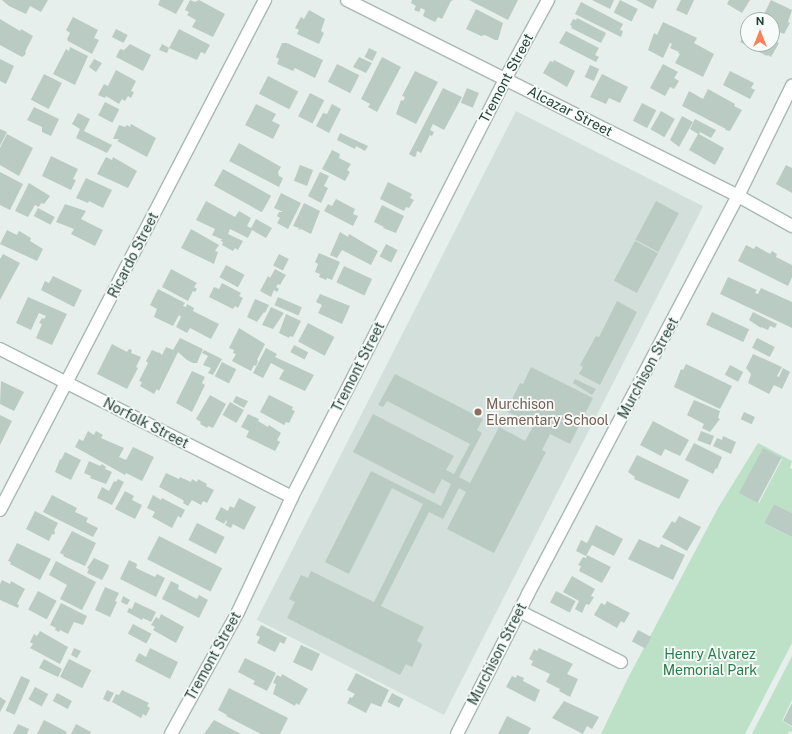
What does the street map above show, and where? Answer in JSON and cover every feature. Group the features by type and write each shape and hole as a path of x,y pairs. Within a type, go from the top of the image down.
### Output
{"street":[{"name":"Ricardo Street","path":"0,510 265,0"},
{"name":"Alcazar Street","path":"347,0 738,196 792,226"},
{"name":"Tremont Street","path":"170,734 238,612 292,497 548,0"},
{"name":"Murchison Street","path":"458,734 519,611 738,196 792,86"},
{"name":"Norfolk Street","path":"0,349 292,497"},
{"path":"519,611 621,662"}],"shaded area":[{"name":"Murchison Elementary School","path":"516,111 703,206 444,715 257,620"}],"green space":[{"name":"Henry Alvarez Memorial Park","path":"758,443 792,461 790,468 792,469 792,513 774,504 764,523 792,537 792,643 745,734 601,734 628,678 718,508","holes":["763,449 782,459 759,503 740,493"]},
{"path":"792,656 792,700 782,721 792,727 792,732 789,731 788,734 752,734"}],"building":[{"path":"2,0 48,0 41,12 30,6 26,14 9,6"},
{"path":"160,0 184,0 176,14 158,5"},
{"path":"190,0 195,2 199,0 225,14 213,37 192,27 196,20 187,15 189,12 185,10"},
{"path":"412,0 453,0 451,1 442,19 438,17 435,22 423,16 425,10 421,8 419,12 414,10 416,6 411,3"},
{"path":"469,0 518,0 508,20"},
{"path":"592,0 614,0 610,9"},
{"path":"620,0 638,9 631,22 614,12"},
{"path":"636,0 657,0 653,9"},
{"path":"681,0 694,0 687,15 676,10"},
{"path":"729,0 750,0 743,12 727,4"},
{"path":"771,0 792,10 788,22 790,23 784,34 780,32 780,12 765,12"},
{"path":"581,2 623,24 620,30 623,31 621,37 575,14"},
{"path":"476,9 503,23 498,40 485,35 481,36 466,29"},
{"path":"309,10 325,19 321,31 324,33 319,44 297,34 299,30 295,28 301,17 304,19"},
{"path":"73,17 98,30 94,38 99,40 92,54 68,41 67,39 70,33 66,30"},
{"path":"577,18 606,33 601,43 571,28 572,26 570,25 573,19 576,20"},
{"path":"0,19 20,31 21,29 33,36 25,55 22,57 0,45"},
{"path":"663,22 697,38 694,43 714,54 703,77 675,63 680,54 678,53 679,52 670,48 672,44 670,43 663,58 648,50 654,33 657,35"},
{"path":"116,29 128,35 123,43 112,37"},
{"path":"179,29 210,45 205,54 201,52 197,60 169,48"},
{"path":"566,31 599,48 595,55 599,57 596,62 559,43"},
{"path":"282,43 287,43 323,60 315,78 295,68 293,71 277,64 279,59 276,57"},
{"path":"130,44 151,55 143,71 116,57 120,49 124,50"},
{"path":"162,44 169,48 167,53 159,50"},
{"path":"70,47 88,56 75,85 53,74 66,49 69,51"},
{"path":"369,48 377,52 372,61 364,57"},
{"path":"759,52 774,52 771,57 768,55 767,56"},
{"path":"359,57 372,63 366,73 353,67"},
{"path":"382,57 401,67 377,112 368,107 370,104 361,99"},
{"path":"0,59 14,66 6,84 0,81"},
{"path":"94,59 102,63 96,72 89,67"},
{"path":"554,60 575,71 567,87 543,73 550,61 553,62"},
{"path":"337,64 359,75 350,93 328,82"},
{"path":"663,64 678,72 674,78 679,81 674,89 670,87 665,96 650,88"},
{"path":"590,65 599,69 594,81 585,77"},
{"path":"116,70 136,81 131,91 134,92 131,98 128,96 125,101 122,99 119,104 106,96 105,98 98,95 104,84 108,86"},
{"path":"415,71 438,82 416,124 396,114 401,100 403,101 405,97 402,96"},
{"path":"730,71 754,83 751,88 755,90 750,99 723,85"},
{"path":"44,74 62,83 49,109 31,100"},
{"path":"602,74 628,87 620,103 609,98 606,104 590,97"},
{"path":"268,76 298,91 289,109 259,94"},
{"path":"443,88 462,97 444,130 433,124 430,130 434,132 432,136 430,135 421,153 417,151 416,156 414,157 409,154"},
{"path":"467,88 479,93 473,108 461,103"},
{"path":"708,89 735,104 734,106 742,110 730,131 725,130 726,129 682,106 689,91 703,99"},
{"path":"310,93 324,100 312,123 298,116"},
{"path":"105,102 119,109 112,123 98,115"},
{"path":"642,103 656,110 647,128 633,121"},
{"path":"256,104 276,114 272,121 280,125 273,139 245,125"},
{"path":"332,104 341,109 329,133 316,126 323,113 327,114"},
{"path":"34,107 59,119 51,136 42,132 42,127 27,120"},
{"path":"661,111 675,119 664,137 650,129"},
{"path":"78,113 90,119 84,131 112,145 107,153 76,138 80,129 72,124"},
{"path":"682,116 693,122 679,147 670,140"},
{"path":"695,119 716,130 711,138 700,132 699,134 724,148 715,165 689,150 698,134 690,129"},
{"path":"131,124 156,138 147,157 117,141 119,139 113,139 119,125 125,127 127,125 130,127"},
{"path":"0,129 7,132 0,146"},
{"path":"340,133 368,146 365,151 356,146 355,149 337,140"},
{"path":"7,134 33,148 19,176 0,165 0,148"},
{"path":"239,143 281,167 278,172 279,176 283,178 279,187 229,161"},
{"path":"332,150 340,154 339,158 351,164 347,170 350,172 345,181 322,169"},
{"path":"51,156 78,169 73,179 76,180 71,190 42,176"},
{"path":"106,157 112,160 113,157 137,171 128,188 97,174"},
{"path":"300,165 313,170 307,186 294,181"},
{"path":"786,165 792,168 792,193 776,184"},
{"path":"223,169 271,196 262,212 214,186"},
{"path":"0,172 23,184 10,210 0,205"},
{"path":"320,172 329,176 324,186 328,188 321,203 308,196"},
{"path":"86,178 112,190 103,208 89,201 88,203 76,198"},
{"path":"388,182 412,194 410,198 414,200 409,208 406,207 404,211 380,199"},
{"path":"29,183 50,196 44,204 41,203 39,207 35,205 28,217 15,211"},
{"path":"281,193 301,203 288,229 277,223 280,218 277,216 279,212 283,212 274,208"},
{"path":"336,199 355,209 353,214 358,216 353,226 324,211 328,204 332,206"},
{"path":"206,201 235,217 239,211 251,218 247,226 251,228 256,219 272,228 266,238 252,230 248,238 230,229 228,234 243,241 238,250 235,248 233,251 222,245 223,242 220,240 223,240 212,235 215,229 196,220"},
{"path":"656,201 679,213 658,252 635,240"},
{"path":"304,203 320,211 311,234 301,229 298,230 299,228 293,226"},
{"path":"65,204 86,211 81,219 103,230 95,246 71,234 74,229 56,222"},
{"path":"382,205 404,216 396,233 383,228 384,227 374,222"},
{"path":"38,208 55,217 51,225 34,216"},
{"path":"191,229 219,245 215,251 218,252 214,264 181,248"},
{"path":"7,230 17,235 19,231 31,238 30,241 43,249 37,261 0,244"},
{"path":"340,232 348,237 349,234 378,251 371,265 342,250 337,258 330,255"},
{"path":"635,241 658,253 637,293 614,281"},
{"path":"386,244 398,250 391,262 380,256"},
{"path":"746,245 754,249 756,246 770,254 772,251 777,254 776,257 792,265 792,277 788,286 738,261"},
{"path":"319,253 340,262 332,280 327,278 326,280 319,277 320,274 315,272 318,264 315,262"},
{"path":"3,254 20,263 0,300 0,259"},
{"path":"279,254 289,259 283,271 273,266"},
{"path":"226,265 245,275 238,287 219,277"},
{"path":"344,266 372,279 364,295 336,282"},
{"path":"171,269 197,283 194,287 197,289 195,292 193,291 188,301 162,287"},
{"path":"275,269 286,275 280,285 278,284 276,287 279,289 277,292 274,290 271,297 260,291 268,276 270,278"},
{"path":"53,276 82,290 74,307 41,290 45,281 49,283"},
{"path":"728,277 757,290 755,293 758,294 761,288 792,302 792,328 720,294"},
{"path":"222,283 241,293 239,296 243,298 238,308 235,306 233,309 209,297 214,287 219,289"},
{"path":"158,289 185,303 183,306 186,307 187,304 194,308 193,311 219,324 211,339 190,328 187,333 176,327 181,317 179,315 173,326 154,317 157,309 150,305"},
{"path":"320,294 350,306 342,324 318,313 322,305 316,302"},
{"path":"28,297 67,314 52,345 36,338 42,324 39,323 42,318 44,319 46,316 39,313 31,330 16,323"},
{"path":"278,297 302,307 298,315 274,305"},
{"path":"255,299 269,305 265,313 264,312 257,322 247,317"},
{"path":"617,301 637,312 600,385 579,374 583,367 580,365 596,336 599,337"},
{"path":"271,307 284,313 273,329 262,325"},
{"path":"712,312 749,329 743,342 706,325"},
{"path":"753,312 777,324 775,328 770,326 768,330 761,328 749,320"},
{"path":"286,314 301,321 293,337 290,336 289,338 279,333"},
{"path":"308,323 334,337 325,356 298,342"},
{"path":"239,328 265,344 257,360 256,366 254,365 251,371 232,361 236,354 233,353 234,350 229,348"},
{"path":"180,338 203,349 197,363 187,360 178,352 159,391 157,389 154,394 140,386 142,382 139,381 148,363 146,361 152,350 159,352 162,355 166,347 173,350"},
{"path":"757,338 775,347 770,357 752,348"},
{"path":"112,344 127,352 129,349 132,350 131,353 141,357 136,367 138,368 127,389 97,374"},
{"path":"294,345 308,352 305,359 290,352"},
{"path":"266,348 277,354 275,357 314,375 305,391 279,379 284,370 271,363 263,378 253,373"},
{"path":"204,350 222,359 213,375 208,373 211,368 203,365 208,356 202,353"},
{"path":"753,354 782,367 777,376 779,377 783,368 790,372 782,389 774,385 769,394 748,383 751,374 746,368"},
{"path":"222,362 236,369 229,384 215,376"},
{"path":"686,364 732,386 720,409 674,387 681,369 683,370"},
{"path":"730,365 743,372 738,382 725,375"},
{"path":"531,367 593,398 570,444 550,434 542,450 546,452 494,553 447,529 466,492 459,488 443,519 429,512 381,606 424,627 417,641 422,644 421,648 412,667 406,664 400,675 287,618 295,602 289,599 301,575 308,578 311,571 374,602 423,504 392,488 349,574 325,562 371,471 441,506 451,484 442,479 434,494 353,452 373,414 454,456 446,470 454,474 470,444 387,401 383,407 378,405 395,374 483,419 477,430 482,433 459,477 470,483 499,427 525,441 534,425 506,411 520,383 523,384"},
{"path":"192,371 205,377 202,383 205,385 192,412 176,403"},
{"path":"575,379 596,389 592,395 573,383"},
{"path":"1,381 24,392 14,411 0,404"},
{"path":"210,395 226,404 213,428 208,426 207,428 200,424 201,422 196,419"},
{"path":"269,395 293,407 292,410 295,411 289,423 286,422 284,425 260,412"},
{"path":"236,396 248,401 244,408 233,402"},
{"path":"694,400 720,411 718,418 720,419 710,432 702,428 704,424 687,415"},
{"path":"230,402 244,410 236,423 222,415"},
{"path":"744,412 755,417 752,424 741,419"},
{"path":"248,414 259,419 258,421 268,427 269,425 281,433 277,440 280,442 275,451 246,437 249,431 241,427"},
{"path":"0,415 12,421 0,445"},
{"path":"653,421 689,440 680,456 665,449 661,456 640,445"},
{"path":"88,431 94,435 96,431 103,435 101,438 124,448 119,457 126,460 133,447 154,457 142,481 126,473 125,475 75,447 79,439 83,441"},
{"path":"701,431 714,436 710,445 697,440"},
{"path":"723,436 736,442 731,454 713,446 717,438 722,440"},
{"path":"694,443 722,457 713,474 685,460"},
{"path":"763,448 782,458 758,503 739,493"},
{"path":"65,452 81,460 71,480 55,472 60,459 61,460"},
{"path":"637,455 689,480 679,499 634,479 635,477 628,472"},
{"path":"89,461 100,466 102,464 106,467 105,469 112,472 106,484 90,478 91,476 84,473"},
{"path":"166,473 179,479 180,477 191,482 192,479 197,482 198,479 207,484 206,486 214,490 207,503 203,501 201,505 192,500 188,506 183,503 184,501 181,499 159,487"},
{"path":"118,479 124,482 112,505 97,498 102,487 109,491 114,481 116,482"},
{"path":"125,491 134,496 132,500 142,505 135,519 115,509"},
{"path":"52,495 77,508 75,512 88,518 86,522 98,528 93,537 43,512"},
{"path":"153,495 185,510 181,518 178,516 172,528 152,517 155,512 147,508"},
{"path":"239,498 256,507 244,530 233,524 231,528 225,525 227,522 226,520 224,524 215,519 221,507 228,511 230,506 234,508"},
{"path":"774,504 792,513 792,537 764,523"},
{"path":"35,511 58,523 54,531 54,535 52,534 49,541 26,529"},
{"path":"679,516 701,527 687,551 662,537 672,521 675,523"},
{"path":"197,523 225,537 216,554 188,540"},
{"path":"596,525 623,539 614,556 592,545 586,556 576,551 581,540 587,543"},
{"path":"72,531 96,543 85,566 63,556 64,555 60,553"},
{"path":"159,536 222,568 210,591 147,559"},
{"path":"639,539 659,548 661,544 685,555 673,580 628,559"},
{"path":"17,543 51,559 40,580 10,564 11,562 8,561"},
{"path":"587,555 611,567 602,583 579,571 581,566 578,565 583,557 586,558"},
{"path":"94,558 109,565 102,580 87,573 89,569 87,568"},
{"path":"129,560 137,564 136,568 155,577 157,574 165,578 156,597 120,579"},
{"path":"56,561 96,582 82,610 60,599 67,585 49,575"},
{"path":"572,576 595,589 591,596 594,597 589,605 586,604 582,613 575,609 579,601 563,592"},
{"path":"2,580 10,584 11,581 25,589 17,604 19,605 18,608 0,600 0,584"},
{"path":"171,581 179,585 178,589 197,599 199,595 208,600 199,618 162,599"},
{"path":"105,587 119,593 115,601 117,602 110,617 95,610"},
{"path":"38,591 57,601 47,619 28,610"},
{"path":"556,591 576,601 570,613 550,603"},
{"path":"123,596 130,600 127,605 121,602"},
{"path":"607,601 630,613 624,623 621,621 617,628 594,615 601,603 605,605"},
{"path":"135,602 156,612 151,622 143,618 142,620 127,612 129,608 132,609"},
{"path":"61,603 87,616 83,625 74,622 68,634 60,630 59,632 55,630 56,628 50,625"},
{"path":"161,614 184,627 176,643 153,630 155,627 151,625 156,617 159,619"},
{"path":"133,624 152,634 146,644 128,634"},
{"path":"261,625 287,638 284,644 280,642 275,652 257,643 260,637 256,635"},
{"path":"638,630 651,637 645,649 632,641"},
{"path":"40,631 68,647 60,664 30,648 33,644 30,642 34,634 37,636"},
{"path":"301,645 320,654 312,671 293,662"},
{"path":"74,648 81,651 77,658 71,655"},
{"path":"150,648 178,662 170,679 135,661 139,653 146,657"},
{"path":"539,648 573,664 567,674 578,679 570,697 559,691 560,689 546,682 550,674 531,665 533,661 529,659 534,649 537,651"},
{"path":"245,658 276,673 267,691 253,684 255,681 238,672"},
{"path":"44,659 62,669 58,677 39,668"},
{"path":"69,659 91,670 82,688 60,677"},
{"path":"356,673 389,690 381,707 371,703 366,713 347,703 350,697 352,698 355,694 347,690"},
{"path":"282,674 308,689 299,705 296,703 295,706 273,694 276,684 273,683 277,675 281,677"},
{"path":"517,675 524,678 523,681 540,690 535,702 506,687 512,676 516,678"},
{"path":"21,676 30,680 15,715 6,711"},
{"path":"35,687 48,694 42,706 28,699"},
{"path":"229,688 288,718 280,734 261,734 226,716 227,715 218,710"},
{"path":"107,690 114,693 109,702 103,699"},
{"path":"122,690 149,703 147,706 150,708 146,716 143,714 141,718 112,702 116,694 119,695"},
{"path":"57,693 72,701 68,709 53,701"},
{"path":"392,693 404,699 399,708 387,702"},
{"path":"0,697 6,701 0,712"},
{"path":"564,701 599,717 592,729 587,726 583,734 552,718"},
{"path":"792,703 792,726 783,721"},
{"path":"507,716 531,728 528,734 498,734"},
{"path":"44,720 67,732 66,734 37,734"},
{"path":"214,720 241,734 204,734"},
{"path":"18,724 29,729 27,734 13,734"},
{"path":"76,724 91,732 90,734 71,734"}],"place":[{"name":"Murchison Elementary School","path":"478,412"}]}
